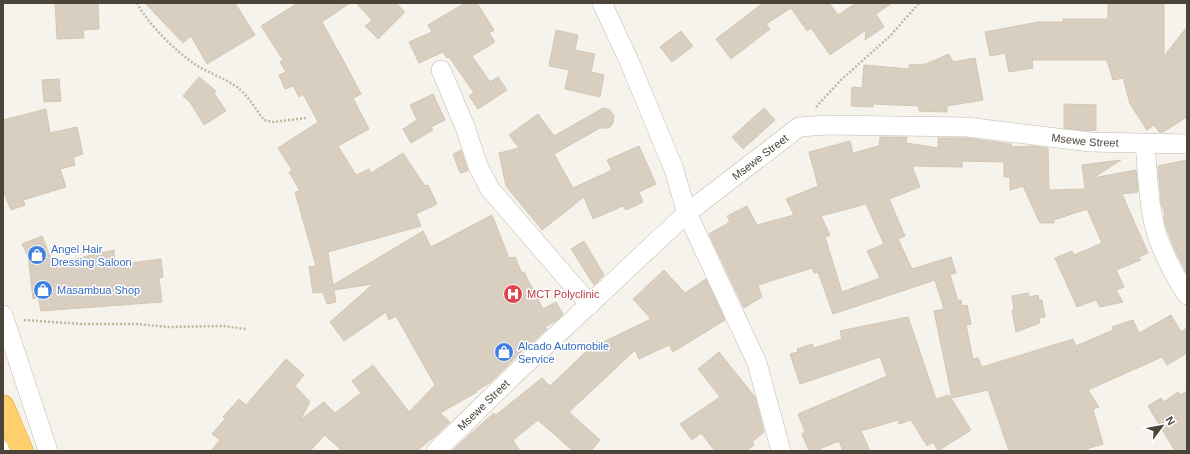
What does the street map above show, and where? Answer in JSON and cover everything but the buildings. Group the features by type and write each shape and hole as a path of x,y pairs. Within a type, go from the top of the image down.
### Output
{"highway":[{"path":"3,406 22,451"}],"street":[{"path":"602,3 629,61 673,167 687,213 757,363 781,451"},
{"path":"441,70 465,127 478,166 490,189 590,305"},
{"name":"Msewe Street","path":"436,451 516,373 687,213 799,127 827,125 967,127 1090,142 1187,144"},
{"path":"1145,144 1152,211 1158,238 1187,295"},
{"path":"3,317 48,451"}],"lane":[{"path":"3,446 5,451"}],"path":[{"path":"137,3 148,20 168,42 195,64 237,88 245,95 264,120 273,122 307,118"},
{"path":"799,127 841,80 891,36 919,3"},
{"path":"3,317 81,324 137,324 168,327 223,326 246,329"}],"place":[{"name":"Angel Hair Dressing Saloon","path":"37,255"},
{"name":"Masambua Shop","path":"43,290"},
{"name":"MCT Polyclinic","path":"513,294"},
{"name":"Alcado Automobile Service","path":"504,352"}]}
